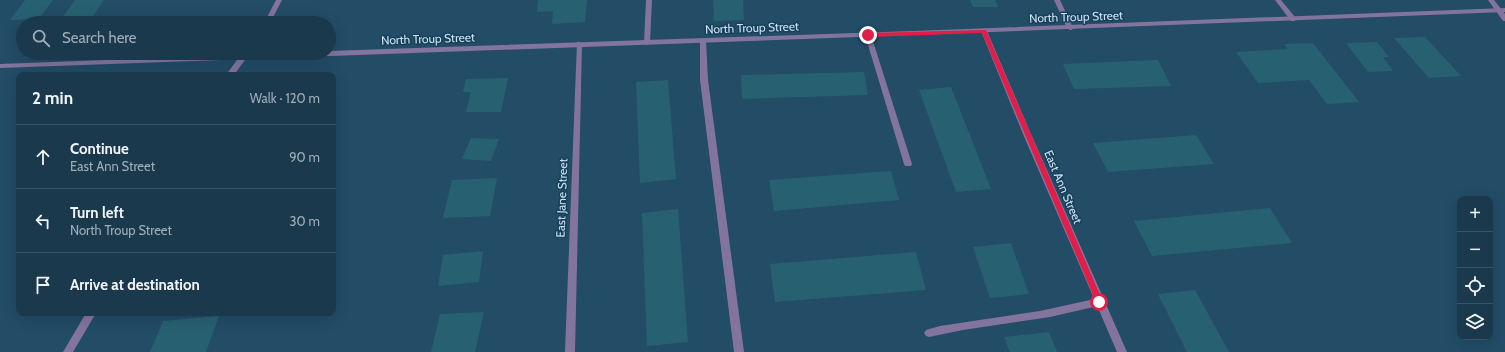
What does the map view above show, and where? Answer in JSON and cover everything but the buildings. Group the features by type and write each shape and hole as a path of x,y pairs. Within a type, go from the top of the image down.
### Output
{"street":[{"path":"271,16 279,0"},
{"path":"647,43 649,0"},
{"path":"1057,0 1070,28"},
{"path":"1278,0 1293,18"},
{"path":"1491,0 1502,10 1505,19"},
{"name":"North Troup Street","path":"336,52 1070,28 1502,10"},
{"name":"East Ann Street","path":"984,31 1099,302 1122,352"},
{"path":"868,35 908,164"},
{"path":"703,41 704,80 739,352"},
{"name":"East Jane Street","path":"570,352 579,44"},
{"name":"North Troup Street","path":"0,66 134,60"},
{"path":"232,72 241,60"},
{"path":"929,333 958,326 1068,310 1099,302"},
{"path":"68,352 89,316"}],"route":[{"path":"868,35 984,31 1099,302"}]}
